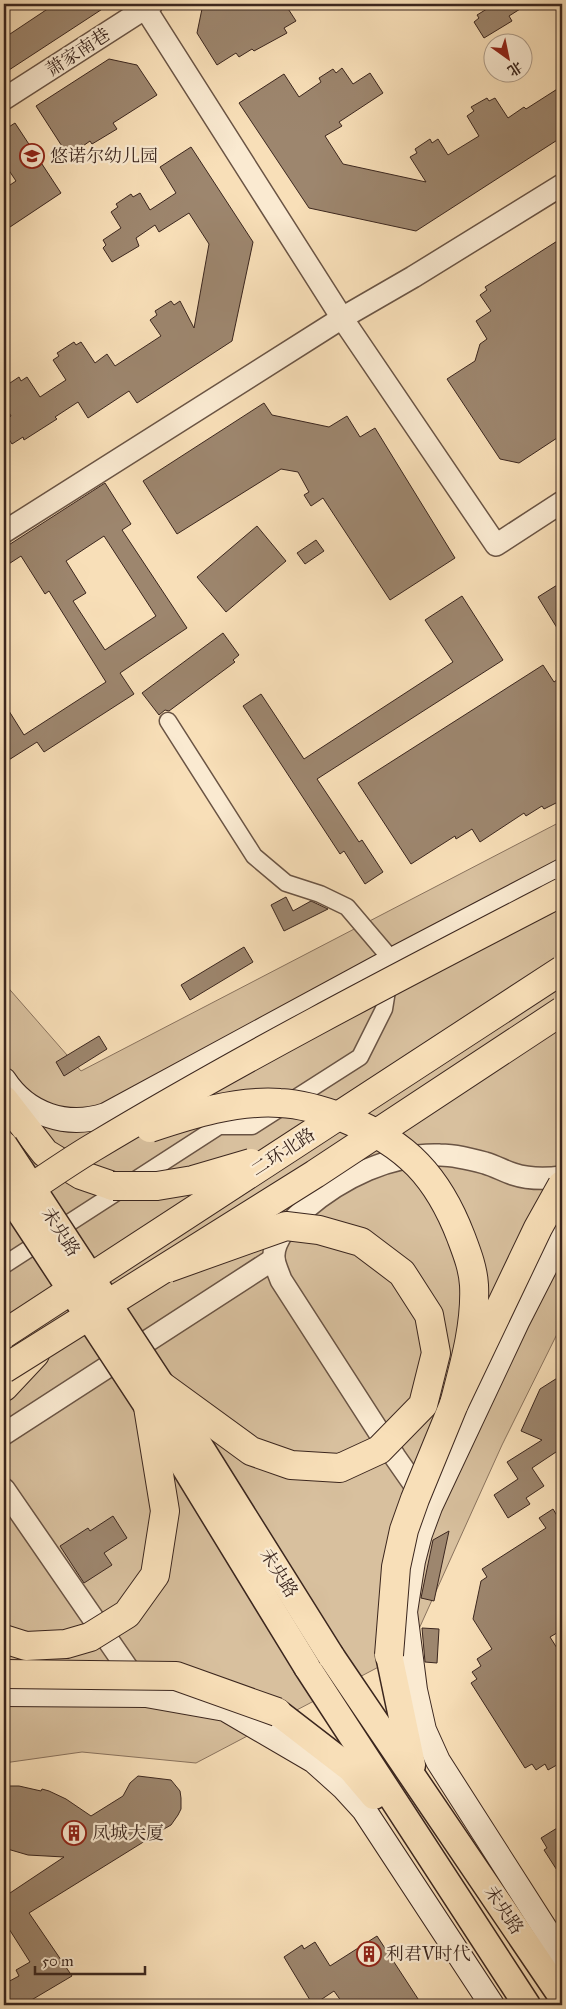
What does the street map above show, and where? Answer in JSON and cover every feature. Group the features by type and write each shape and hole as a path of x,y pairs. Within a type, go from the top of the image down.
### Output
{"highway":[{"path":"4,1206 91,1148 382,985 562,892"},
{"name":"二环北路","path":"4,1334 562,970"},
{"name":"二环北路","path":"4,1369 168,1268 315,1174 562,1010"},
{"path":"4,1100 45,1153 81,1175 114,1186 157,1186 192,1180 277,1156"},
{"path":"91,1148 215,1108 262,1103 309,1107 365,1127 389,1140 406,1152 426,1174 451,1210 470,1261 474,1284 473,1313 454,1404"},
{"path":"388,1655 396,1567 404,1530 454,1404 538,1228 562,1185"},
{"path":"155,1397 251,1451 291,1466 340,1468 379,1450 423,1405 436,1353 429,1315 402,1273 361,1242 319,1230 286,1226 168,1268"},
{"path":"4,1387 46,1342"},
{"path":"4,1639 26,1646 66,1644 90,1637 127,1614 155,1575 165,1511 155,1397"},
{"path":"4,1674 176,1676 277,1712"}],"main road":[{"path":"4,1080 20,1098 34,1109 49,1117 79,1121 106,1115 392,960 562,871"},
{"name":"未央路","path":"4,1145 155,1397 307,1668 527,2005"},
{"name":"未央路","path":"4,1188 155,1397 562,1997"},
{"path":"562,1234 518,1320 430,1507 413,1561 405,1612 415,1690 424,1730 438,1761 562,1955"},
{"path":"388,1655 415,1778"},
{"path":"4,1694 146,1696 225,1709 314,1761 343,1787 364,1810 492,2005"},
{"path":"277,1712 351,1769 456,1895"}],"street":[{"name":"萧家南巷","path":"4,99 148,6"},
{"path":"148,6 342,318 496,545 562,502"},
{"path":"4,532 342,318 413,277 562,184"},
{"path":"4,1265 219,1126 252,1126 360,1057 384,1009 392,960 347,908 320,894 286,883 254,856 168,721"},
{"path":"430,1507 395,1457 281,1280 274,1259 275,1249 283,1232 297,1215 335,1186 368,1169 418,1156 440,1155 472,1160 516,1175 562,1177"},
{"path":"4,1434 274,1259"},
{"path":"4,1489 146,1696"}],"shaded area":[{"path":"562,821 562,1324 502,1445 409,1651 196,1763 82,1752 4,1763 4,983 81,1071"}],"building":[{"path":"55,4 110,4 9,70 4,61 4,38"},
{"path":"203,4 285,4 296,21 284,28 287,33 239,57 236,53 217,65 197,33"},
{"path":"495,4 528,4 509,16 512,21 494,32 484,32 484,38 474,22 479,18 477,15"},
{"path":"109,59 137,65 157,95 113,123 117,129 92,144 90,141 83,146 82,144 67,154 36,106"},
{"path":"342,68 353,84 370,73 383,93 339,122 342,126 325,136 343,164 426,182 410,157 417,153 415,149 430,139 432,143 438,139 448,155 479,136 467,116 474,111 471,107 487,98 489,101 495,98 508,118 562,86 562,137 416,231 309,208 239,103 284,74 299,97 321,82 319,78 333,69 336,73"},
{"path":"15,123 61,193 4,231 4,189 16,181 4,163 4,130"},
{"path":"191,147 253,242 232,341 137,403 129,391 88,418 78,402 55,417 57,419 24,440 23,437 12,444 4,432 4,421 11,416 4,404 4,387 19,377 21,381 27,377 40,397 66,380 53,360 59,356 57,353 74,342 76,345 81,342 95,363 107,354 115,366 161,336 150,320 157,315 155,311 171,301 174,305 180,301 194,328 209,244 189,213 159,232 155,225 136,238 139,246 112,262 103,248 106,245 103,240 121,228 111,212 118,207 116,204 131,194 133,197 140,193 150,210 176,193 160,167"},
{"path":"562,238 562,433 519,463 500,459 447,379 475,361 480,344 487,339 476,321 491,311 480,295 487,290 485,287"},
{"path":"264,403 272,415 329,427 347,416 360,437 375,428 455,558 390,600 323,498 311,506 304,495 309,492 298,472 281,469 177,534 143,481"},
{"path":"105,483 131,524 122,530 187,628 120,673 134,694 44,752 37,742 4,763 4,703 24,735 106,682 49,591 45,594 21,556 4,567 4,548","holes":["104,536 156,616 105,650 73,601 86,593 66,561"]},
{"path":"257,526 286,561 226,612 197,577"},
{"path":"316,540 324,551 305,564 297,553"},
{"path":"562,582 562,636 538,597"},
{"path":"462,596 503,660 317,779 359,842 362,840 383,872 365,884 344,851 340,854 243,706 261,694 304,759 453,662 425,620"},
{"path":"223,633 239,655 233,660 235,662 169,711 165,710 159,715 142,693"},
{"path":"543,665 554,682 562,676 562,800 544,809 542,806 526,816 524,813 480,842 472,829 456,839 455,836 411,864 358,783"},
{"path":"286,897 293,911 311,901 328,909 284,931 271,905"},
{"path":"244,947 253,962 190,1000 181,985"},
{"path":"99,1036 107,1049 64,1076 56,1062"},
{"path":"562,1375 562,1448 532,1468 544,1486 526,1498 530,1504 508,1518 494,1495 518,1479 507,1462 542,1440 521,1431 540,1389"},
{"path":"553,1509 562,1524 562,1630 550,1637 562,1656 562,1762 548,1770 545,1764 536,1770 532,1764 525,1768 471,1683 477,1679 472,1672 481,1666 477,1659 492,1649 473,1619 481,1581 487,1577 482,1569 546,1528 539,1518"},
{"path":"113,1516 127,1538 104,1553 112,1565 84,1583 60,1546 88,1528 90,1531"},
{"path":"449,1531 434,1601 421,1598 433,1540"},
{"path":"422,1628 439,1629 437,1663 425,1662"},
{"name":"凤城大厦","path":"138,1776 171,1780 180,1791 181,1809 178,1815 171,1825 164,1829 140,1833 145,1841 29,1913 72,1976 23,2005 4,2005 4,1984 19,1976 16,1970 30,1962 4,1921 4,1897 64,1857 28,1855 4,1848 4,1786 19,1786 49,1791 66,1799 91,1816 123,1796 130,1783"},
{"path":"562,1825 562,1878 544,1850 547,1848 541,1838"},
{"name":"利君V时代","path":"377,1936 422,2005 344,2005 334,1991 313,2005 284,1957 302,1945 304,1949 315,1942 330,1966"}],"place":[{"name":"悠诺尔幼儿园","path":"32,156"},
{"name":"凤城大厦","path":"74,1833"},
{"name":"利君V时代","path":"369,1954"}]}
